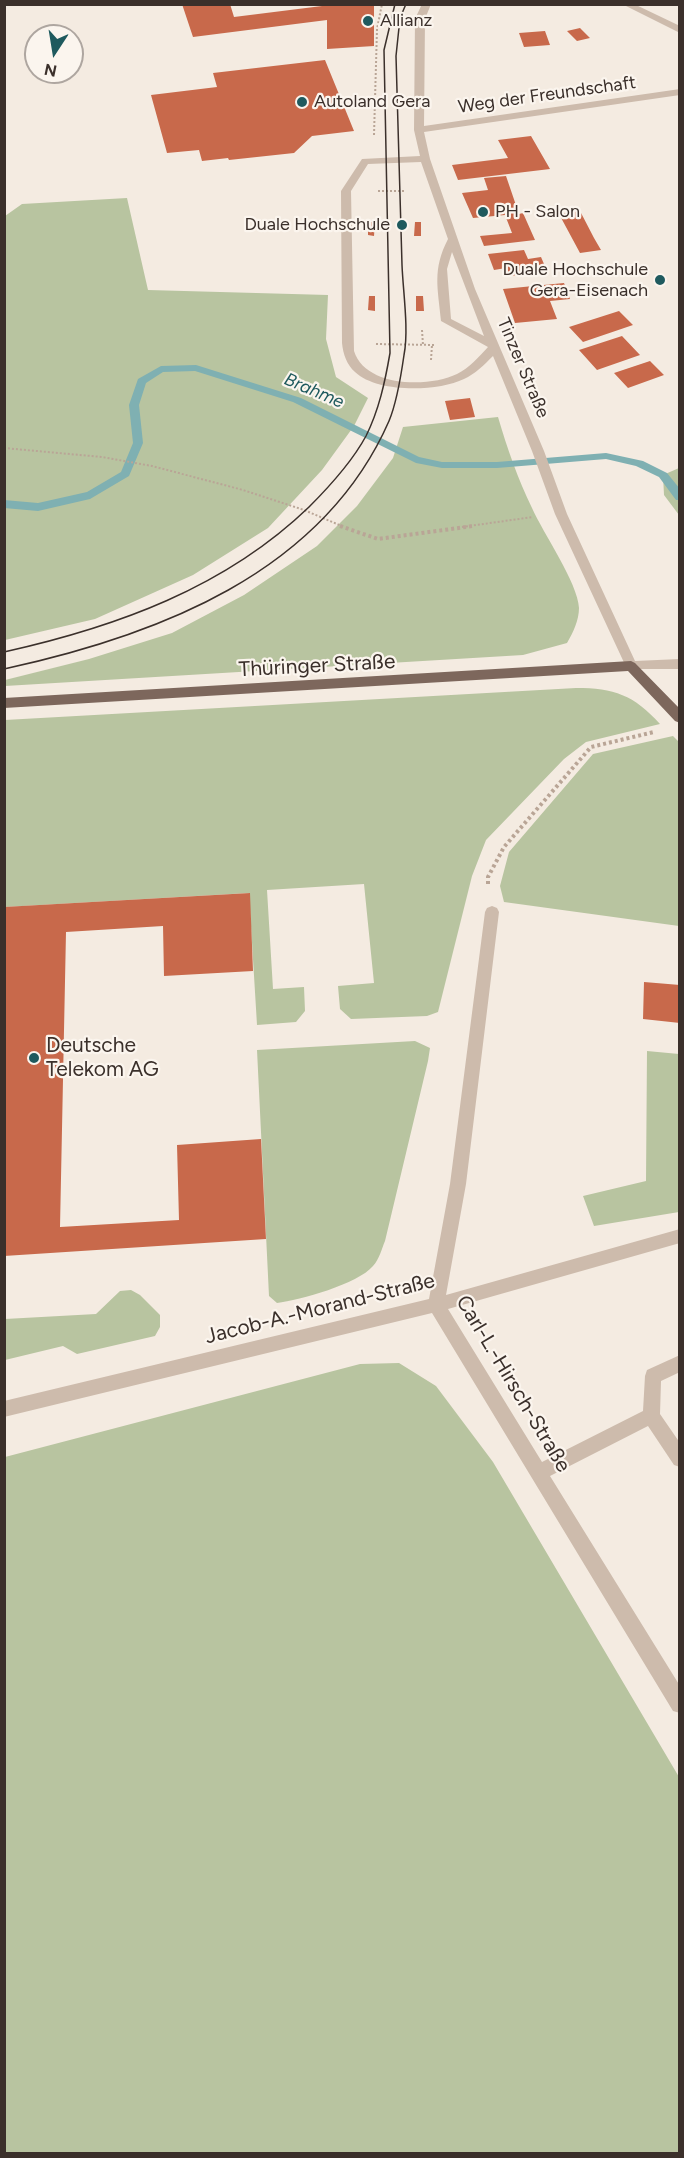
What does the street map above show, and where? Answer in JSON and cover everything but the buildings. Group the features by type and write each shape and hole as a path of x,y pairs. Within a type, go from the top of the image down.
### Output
{"main road":[{"name":"Thüringer Straße","path":"4,704 631,666"},
{"name":"Tinzer Straße","path":"631,666 680,718"}],"street":[{"name":"Tinzer Straße","path":"427,4 420,19 419,130 425,159 470,289 538,451 561,514 631,666"},
{"path":"626,4 680,30"},
{"name":"Weg der Freundschaft","path":"419,130 680,92"},
{"path":"425,159 365,161 346,190 347,344 351,361 361,372 386,381 430,385 453,380 477,367 495,346 446,321 442,269 444,257 453,239"},
{"path":"631,666 680,664"},
{"name":"Carl-L.-Hirsch-Straße","path":"492,912 458,1184 436,1305 680,1704"},
{"name":"Jacob-A.-Morand-Straße","path":"4,1410 436,1305 680,1236"},
{"path":"680,1363 653,1376 651,1416 680,1458"},
{"path":"540,1472 651,1416"}],"path":[{"path":"365,161 374,146 377,29 382,4"},
{"path":"346,190 437,191"},
{"path":"422,326 423,345"},
{"path":"347,344 442,345"},
{"path":"4,448 102,457 152,466 243,490 378,539 561,514"},
{"path":"492,912 488,878 504,847 591,747 657,731"}],"green space":[{"path":"127,198 148,290 328,295 326,339 336,377 368,398 354,426 322,470 268,528 193,575 95,619 5,640 5,216 22,204"},
{"path":"498,417 527,497 567,572 577,598 578,617 567,643 523,655 5,686 5,680 89,659 172,633 244,595 317,546 357,506 393,458 403,427"},
{"path":"679,468 679,515 664,495 663,475"},
{"path":"589,688 622,695 641,706 660,724 586,742 564,759 486,840 472,876 438,1012 427,1016 351,1019 340,1009 338,986 374,983 364,884 267,890 273,989 304,987 305,1011 296,1022 257,1025 249,893 5,907 5,720"},
{"path":"673,736 680,743 679,926 504,902 500,886 509,852 593,754"},
{"path":"415,1041 430,1048 428,1061 385,1241 377,1261 366,1273 342,1285 314,1295 277,1303 269,1296 257,1050"},
{"path":"647,1051 679,1054 679,1212 594,1226 583,1196 646,1181"},
{"path":"131,1290 140,1295 160,1315 160,1327 155,1336 77,1354 63,1346 5,1360 5,1319 96,1314 120,1291"},
{"path":"399,1363 436,1386 493,1462 679,1777 679,2153 5,2153 5,1457 360,1364"}],"waterway":[{"name":"Brahme","path":"4,504 38,507 90,495 125,474 138,443 134,405 142,381 161,369 196,368 297,400 416,460 442,465 497,465 606,456 639,463 663,475 680,497"}],"tram line":[{"path":"4,652 46,642 128,616 205,582 242,560 309,507 325,491 360,446 371,426 378,406 390,353 384,50 395,4"},
{"path":"4,669 119,638 175,616 228,590 278,558 322,520 359,474 392,414 405,345 396,56 400,18 406,4"}],"place":[{"name":"Allianz","path":"368,21"},
{"name":"Autoland Gera","path":"302,102"},
{"name":"PH - Salon","path":"483,212"},
{"name":"Duale Hochschule","path":"402,225"},
{"name":"Duale Hochschule Gera-Eisenach","path":"660,280"},
{"name":"Deutsche Telekom AG","path":"34,1058"}]}
